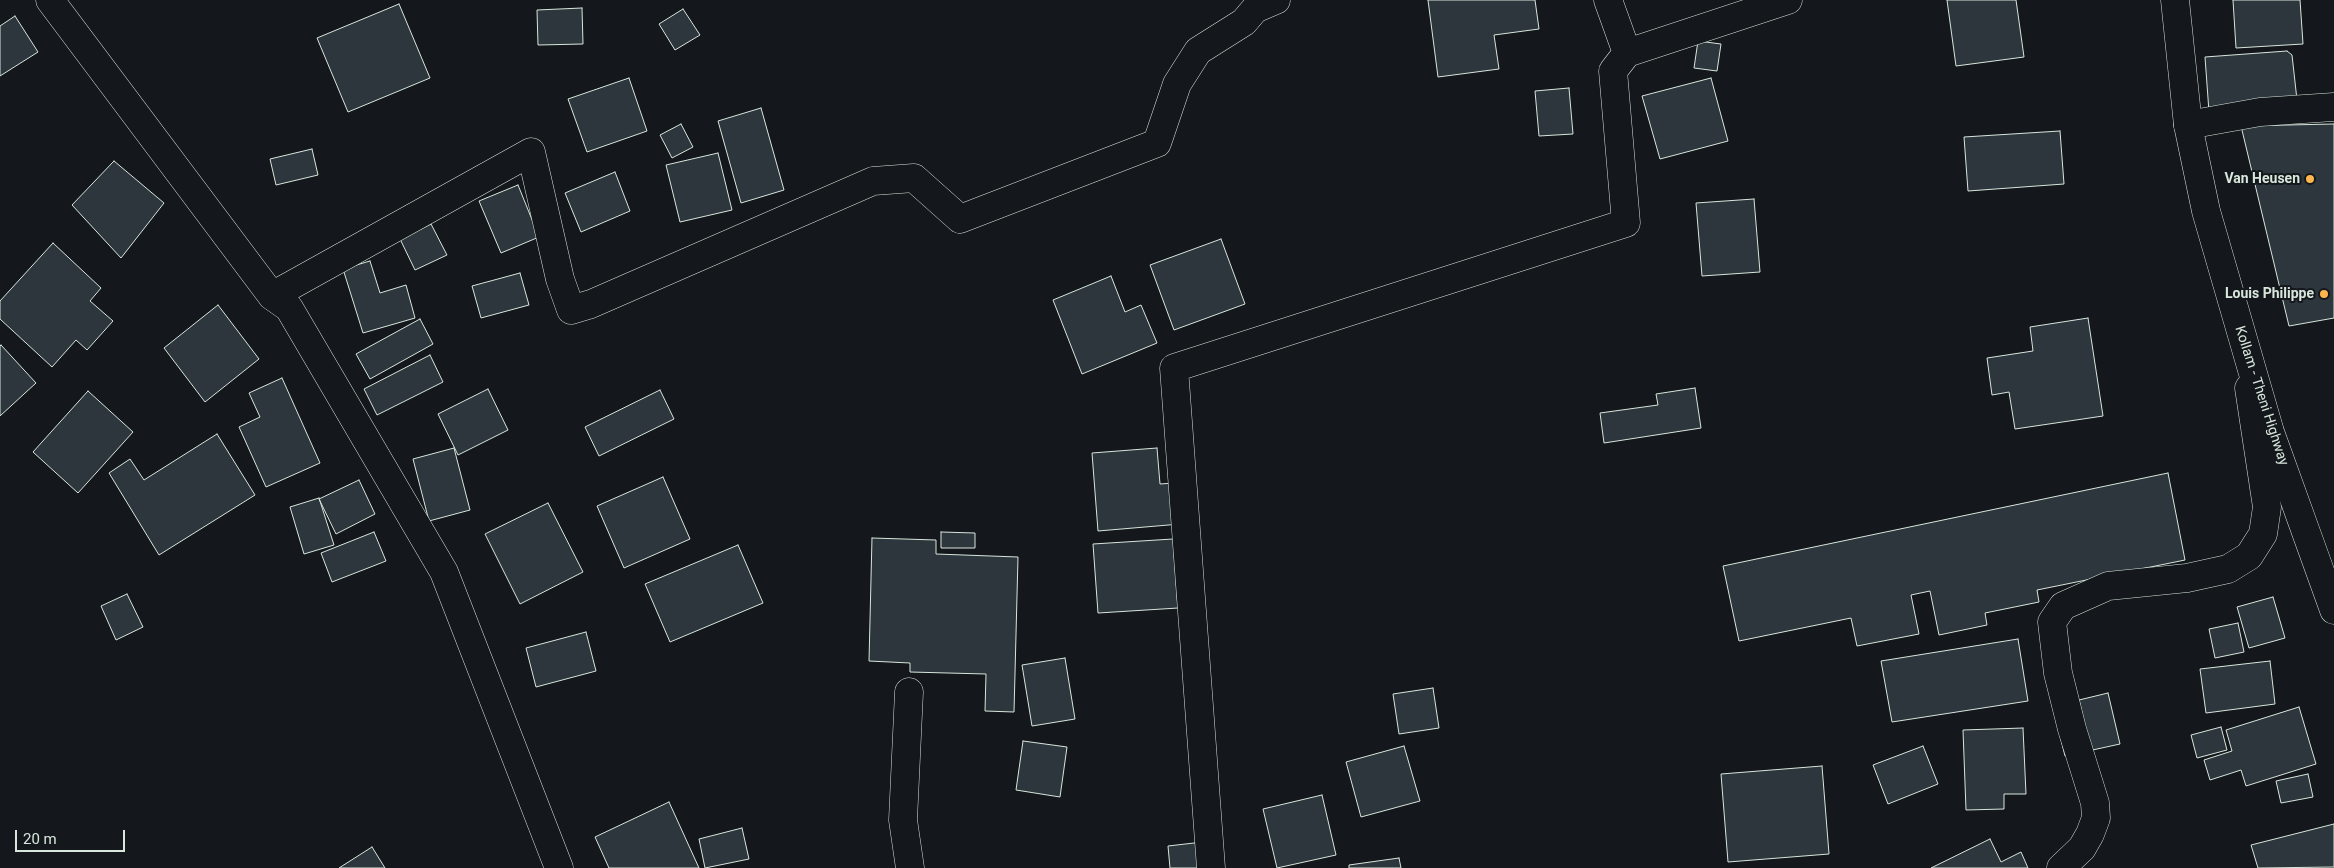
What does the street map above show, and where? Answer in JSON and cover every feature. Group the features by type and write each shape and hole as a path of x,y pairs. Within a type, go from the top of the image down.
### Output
{"main road":[{"path":"50,0 272,296 290,308 444,572 559,868"},
{"path":"272,296 530,152 560,279 571,310 591,304 873,181 914,178 960,219 1157,142 1177,84 1198,51 1244,22 1255,9 1276,0"},
{"path":"1608,0 1627,53"},
{"path":"1211,868 1174,368 1626,223 1613,72 1627,53 1788,0"},
{"name":"Kollam - Theni Highway","path":"2175,0 2188,124 2206,211 2270,432 2334,610"},
{"path":"2188,124 2260,112 2334,107"},
{"path":"2061,868 2082,848 2096,818 2095,803 2072,729 2058,672 2052,622 2064,606 2108,586 2187,578 2228,569 2249,556 2263,534 2267,507 2255,438 2244,347"},
{"path":"909,692 903,820 910,868"}],"building":[{"path":"1428,0 1535,0 1539,29 1494,35 1499,69 1438,77"},
{"path":"1947,0 2016,0 2024,57 1956,66"},
{"path":"2233,0 2300,0 2303,44 2236,48"},
{"path":"399,4 430,78 348,112 317,38"},
{"path":"582,8 583,44 538,45 537,10"},
{"path":"683,9 700,35 675,50 659,24"},
{"path":"15,16 38,52 0,76 0,26"},
{"path":"1698,41 1721,44 1717,71 1694,68"},
{"path":"2287,51 2292,55 2297,100 2209,112 2205,57"},
{"path":"629,78 647,131 587,152 568,99"},
{"path":"1711,78 1728,141 1660,159 1642,96"},
{"path":"1569,88 1573,134 1539,136 1535,91"},
{"path":"761,108 784,190 741,203 718,121"},
{"path":"681,124 693,147 672,158 660,135"},
{"path":"2334,124 2334,318 2289,326 2241,126"},
{"path":"2060,131 2064,184 1968,191 1964,137"},
{"path":"312,149 318,175 276,185 270,159"},
{"path":"718,153 732,210 680,222 666,165"},
{"path":"114,161 164,203 121,258 72,205"},
{"path":"615,172 630,211 581,232 565,193"},
{"path":"518,185 539,237 501,253 479,201"},
{"path":"1754,199 1760,272 1702,276 1696,203"},
{"path":"431,224 447,255 415,270 400,239"},
{"path":"1221,239 1245,304 1174,330 1150,265"},
{"path":"53,243 101,288 90,301 113,321 87,350 76,340 52,367 0,319 0,301"},
{"path":"370,261 380,293 406,285 415,318 363,333 343,269"},
{"path":"520,273 529,305 481,318 472,286"},
{"path":"1111,276 1125,312 1141,305 1157,343 1082,374 1053,300"},
{"path":"218,305 259,359 205,402 164,348"},
{"path":"2088,318 2103,416 2015,429 2009,392 1992,395 1987,358 2033,351 2030,327"},
{"path":"420,319 433,344 370,379 356,354"},
{"path":"0,346 36,383 0,416"},
{"path":"430,355 443,382 377,415 364,389"},
{"path":"282,378 320,463 266,487 239,427 260,417 249,393"},
{"path":"1695,388 1701,428 1604,443 1600,413 1658,405 1656,394"},
{"path":"488,389 508,430 458,455 438,414"},
{"path":"660,390 674,419 599,456 585,427"},
{"path":"88,391 133,432 78,493 33,452"},
{"path":"217,434 255,495 159,555 109,473 130,459 144,480"},
{"path":"454,448 470,510 429,521 413,459"},
{"path":"1157,448 1160,484 1188,482 1192,523 1098,531 1092,453"},
{"path":"2168,473 2185,560 2037,590 2039,602 1985,613 1987,625 1939,635 1930,591 1911,595 1919,634 1857,646 1851,618 1739,641 1723,566"},
{"path":"663,477 690,539 624,568 597,506"},
{"path":"359,480 375,514 336,534 319,499"},
{"path":"319,498 334,545 304,554 290,507"},
{"path":"548,503 583,572 520,604 485,534"},
{"path":"374,532 386,561 332,582 321,553"},
{"path":"941,532 975,533 975,548 941,548"},
{"path":"872,538 936,540 936,554 1018,557 1014,712 985,711 986,674 910,672 910,663 869,661"},
{"path":"1173,539 1178,608 1098,613 1093,544"},
{"path":"738,545 763,603 670,642 645,584"},
{"path":"127,594 143,627 116,640 101,606"},
{"path":"2273,597 2285,638 2249,648 2237,607"},
{"path":"2238,623 2244,652 2215,658 2209,629"},
{"path":"586,632 596,671 536,687 526,648"},
{"path":"2018,639 2028,701 1892,722 1881,661"},
{"path":"1065,658 1075,719 1032,726 1022,665"},
{"path":"2270,661 2275,704 2206,713 2200,669"},
{"path":"1433,688 1439,728 1399,734 1393,694"},
{"path":"2108,693 2120,744 2065,756 2056,719 2082,713 2079,700"},
{"path":"2299,707 2316,764 2246,786 2241,770 2210,780 2204,760 2232,751 2226,730"},
{"path":"2221,727 2227,750 2197,758 2191,735"},
{"path":"2023,728 2026,794 2004,794 2004,809 1966,810 1963,730"},
{"path":"1023,741 1067,747 1060,797 1016,790"},
{"path":"1404,746 1420,801 1361,817 1346,762"},
{"path":"1923,746 1938,784 1888,804 1873,765"},
{"path":"1822,766 1829,854 1728,862 1721,774"},
{"path":"2308,774 2313,797 2281,803 2276,781"},
{"path":"1322,795 1336,855 1277,868 1263,809"},
{"path":"669,802 699,868 609,868 595,837"},
{"path":"2334,824 2334,867 2258,868 2251,845"},
{"path":"742,828 749,859 705,868 699,839"},
{"path":"1990,839 2001,862 2021,852 2028,868 1931,868"},
{"path":"1220,840 1223,868 1170,868 1168,846"},
{"path":"372,847 385,868 339,868"},
{"path":"1399,858 1401,868 1349,868 1349,865"}],"place":[{"name":"Van Heusen","path":"2310,179"},
{"name":"Louis Philippe","path":"2324,294"}]}
